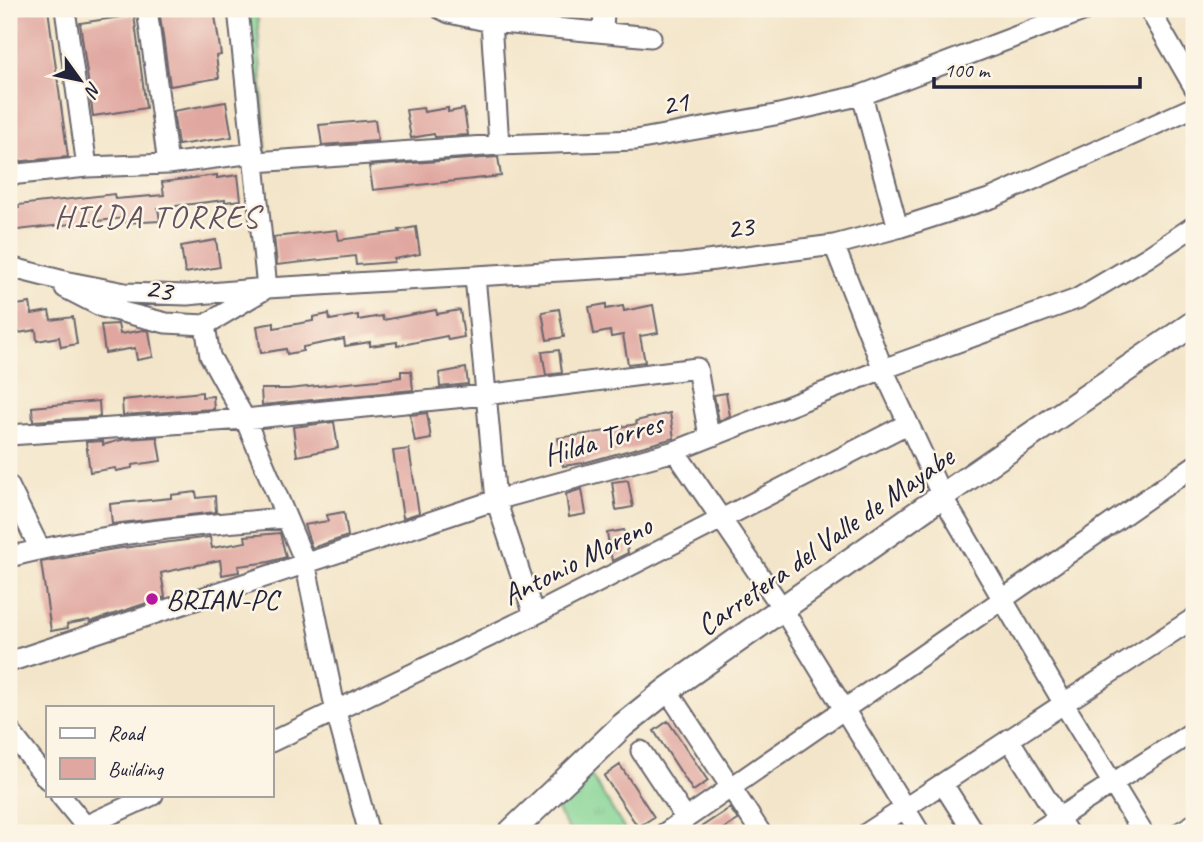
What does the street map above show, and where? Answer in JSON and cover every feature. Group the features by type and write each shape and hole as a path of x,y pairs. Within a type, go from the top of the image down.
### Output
{"main road":[{"name":"Carretera del Valle de Mayabe","path":"510,833 622,726 667,690 1194,323"}],"street":[{"path":"65,9 88,167"},
{"path":"147,9 168,164"},
{"path":"238,9 267,288"},
{"path":"441,9 491,22 651,37"},
{"path":"603,32 604,9"},
{"name":"21","path":"9,175 88,167 254,157 636,140 775,115 862,95 1087,9"},
{"path":"1149,9 1194,87"},
{"path":"491,22 499,145"},
{"path":"862,95 898,228"},
{"name":"23","path":"9,267 125,293 187,295 683,264 834,245 992,198 1194,107"},
{"name":"Hilda Torres","path":"9,662 496,500 675,451 883,369 1077,299 1194,226"},
{"path":"834,245 883,369 942,496 1143,833"},
{"name":"23","path":"37,274 102,307 166,323 205,325 267,288"},
{"path":"475,277 496,500 534,615"},
{"path":"205,325 210,356 245,419 305,562 337,712 369,833"},
{"path":"9,435 245,419 485,395 697,368 709,436"},
{"name":"Antonio Moreno","path":"273,741 534,615 907,424"},
{"path":"675,451 782,608 920,833"},
{"path":"665,833 1194,466"},
{"path":"9,486 40,549"},
{"path":"9,557 40,549 171,527 286,518"},
{"path":"867,833 1194,618"},
{"path":"667,690 761,833"},
{"path":"9,730 46,778"},
{"path":"1035,833 1063,826 1112,784 1194,731"},
{"path":"1009,739 1063,826"},
{"path":"642,751 686,819"},
{"path":"943,784 974,833"},
{"path":"61,796 88,830 151,796"},
{"path":"1179,833 1194,824"}],"green space":[{"path":"244,9 257,9 266,149 260,150"},
{"path":"591,775 627,833 571,833 555,807"}],"building":[{"path":"9,9 48,9 68,157 13,162 9,136"},
{"path":"159,9 214,9 221,55 216,56 219,78 170,86"},
{"path":"134,15 146,108 93,116 80,23"},
{"path":"226,102 232,137 178,145 173,111"},
{"path":"423,108 424,112 448,108 448,112 464,109 468,135 435,137 434,134 411,138 406,110"},
{"path":"375,120 378,141 322,145 319,125"},
{"path":"498,157 501,176 373,190 369,166"},
{"path":"217,175 217,178 238,175 241,200 158,208 160,221 125,223 124,218 9,231 9,209 19,208 18,205 114,194 115,199 164,195 162,182"},
{"path":"416,227 420,254 394,259 394,262 356,265 355,256 277,265 274,237 337,230 339,240 400,232 399,230"},
{"path":"216,240 220,267 185,273 181,246"},
{"path":"30,303 32,314 49,311 51,320 73,317 77,344 61,347 59,337 37,341 36,330 18,333 16,322 9,324 9,306"},
{"path":"606,304 606,309 623,306 624,311 653,305 658,333 640,336 645,362 628,364 623,335 611,337 610,331 594,334 589,307"},
{"path":"559,309 564,337 547,340 542,312"},
{"path":"436,310 437,314 460,310 464,337 448,340 447,336 397,346 397,342 370,346 370,342 345,346 344,339 303,347 303,351 287,354 286,349 261,353 257,326 274,323 274,328 313,321 313,317 329,314 330,320 358,315 358,320 382,316 383,320"},
{"path":"118,324 120,334 149,331 153,357 137,360 135,348 105,353 101,325"},
{"path":"559,350 562,373 546,375 542,352"},
{"path":"466,368 468,384 440,387 439,373"},
{"path":"401,371 411,371 413,390 262,405 261,389 288,389 401,377"},
{"path":"202,392 202,397 213,396 214,409 123,415 122,400"},
{"path":"726,393 730,416 719,421 714,395"},
{"path":"99,401 100,417 33,421 32,407"},
{"path":"427,413 431,439 415,442 410,415"},
{"path":"670,413 674,438 563,466 558,438 614,430 637,424 636,421"},
{"path":"334,422 338,448 297,456 293,427"},
{"path":"157,437 161,461 132,465 132,468 116,471 115,468 90,472 86,442 103,441 103,445 125,439"},
{"path":"409,449 419,513 403,518 393,451"},
{"path":"628,480 633,507 616,510 612,482"},
{"path":"582,489 586,514 569,517 566,494"},
{"path":"196,492 197,498 215,496 216,512 112,524 110,504 171,498 171,495"},
{"path":"344,512 348,536 312,548 304,525 328,521 327,515"},
{"path":"624,530 628,553 612,561 607,533"},
{"path":"280,533 286,557 238,566 239,572 222,575 220,560 161,573 165,597 90,622 67,624 68,628 51,631 41,562 114,549 210,537 212,548 246,542 245,536"},
{"path":"668,721 708,781 693,791 654,731"},
{"path":"620,765 654,817 638,827 604,776"},
{"path":"730,808 738,820 717,833 692,833"}],"place":[{"name":"BRIAN-PC","path":"152,599"}],"district":[{"name":"HILDA TORRES","path":"157,216"}]}
